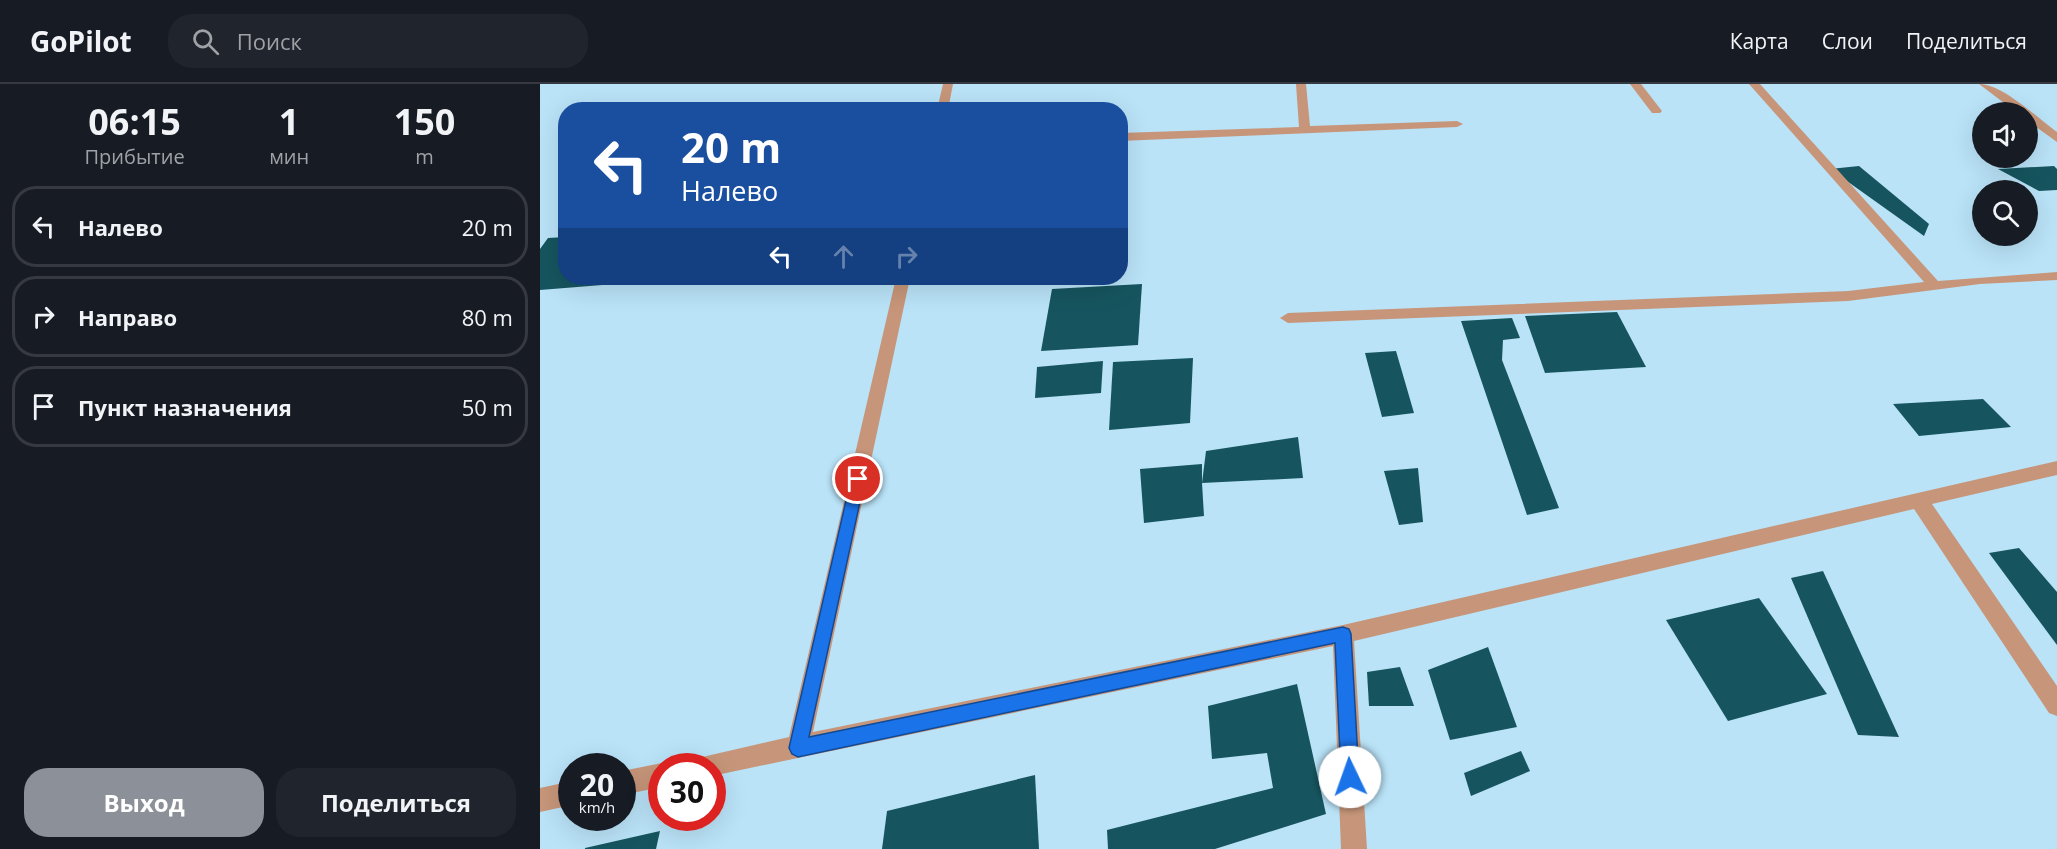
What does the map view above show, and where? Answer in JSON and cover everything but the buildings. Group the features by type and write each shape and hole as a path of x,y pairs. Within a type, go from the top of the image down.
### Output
{"street":[{"path":"944,102 948,84"},
{"path":"1301,84 1305,131"},
{"path":"1635,84 1656,111"},
{"path":"1754,84 1935,286"},
{"path":"1984,84 2009,102"},
{"path":"1128,137 1457,124"},
{"path":"2038,124 2057,138"},
{"path":"1288,318 1848,296 1980,280 2057,276"},
{"path":"798,748 901,285"},
{"path":"726,762 1343,634 1918,498 2057,468"},
{"path":"1918,498 2057,705"},
{"path":"1343,634 1353,849"},
{"path":"540,800 558,796"}],"route":[{"path":"858,479 798,748 1343,634 1350,777"}]}
